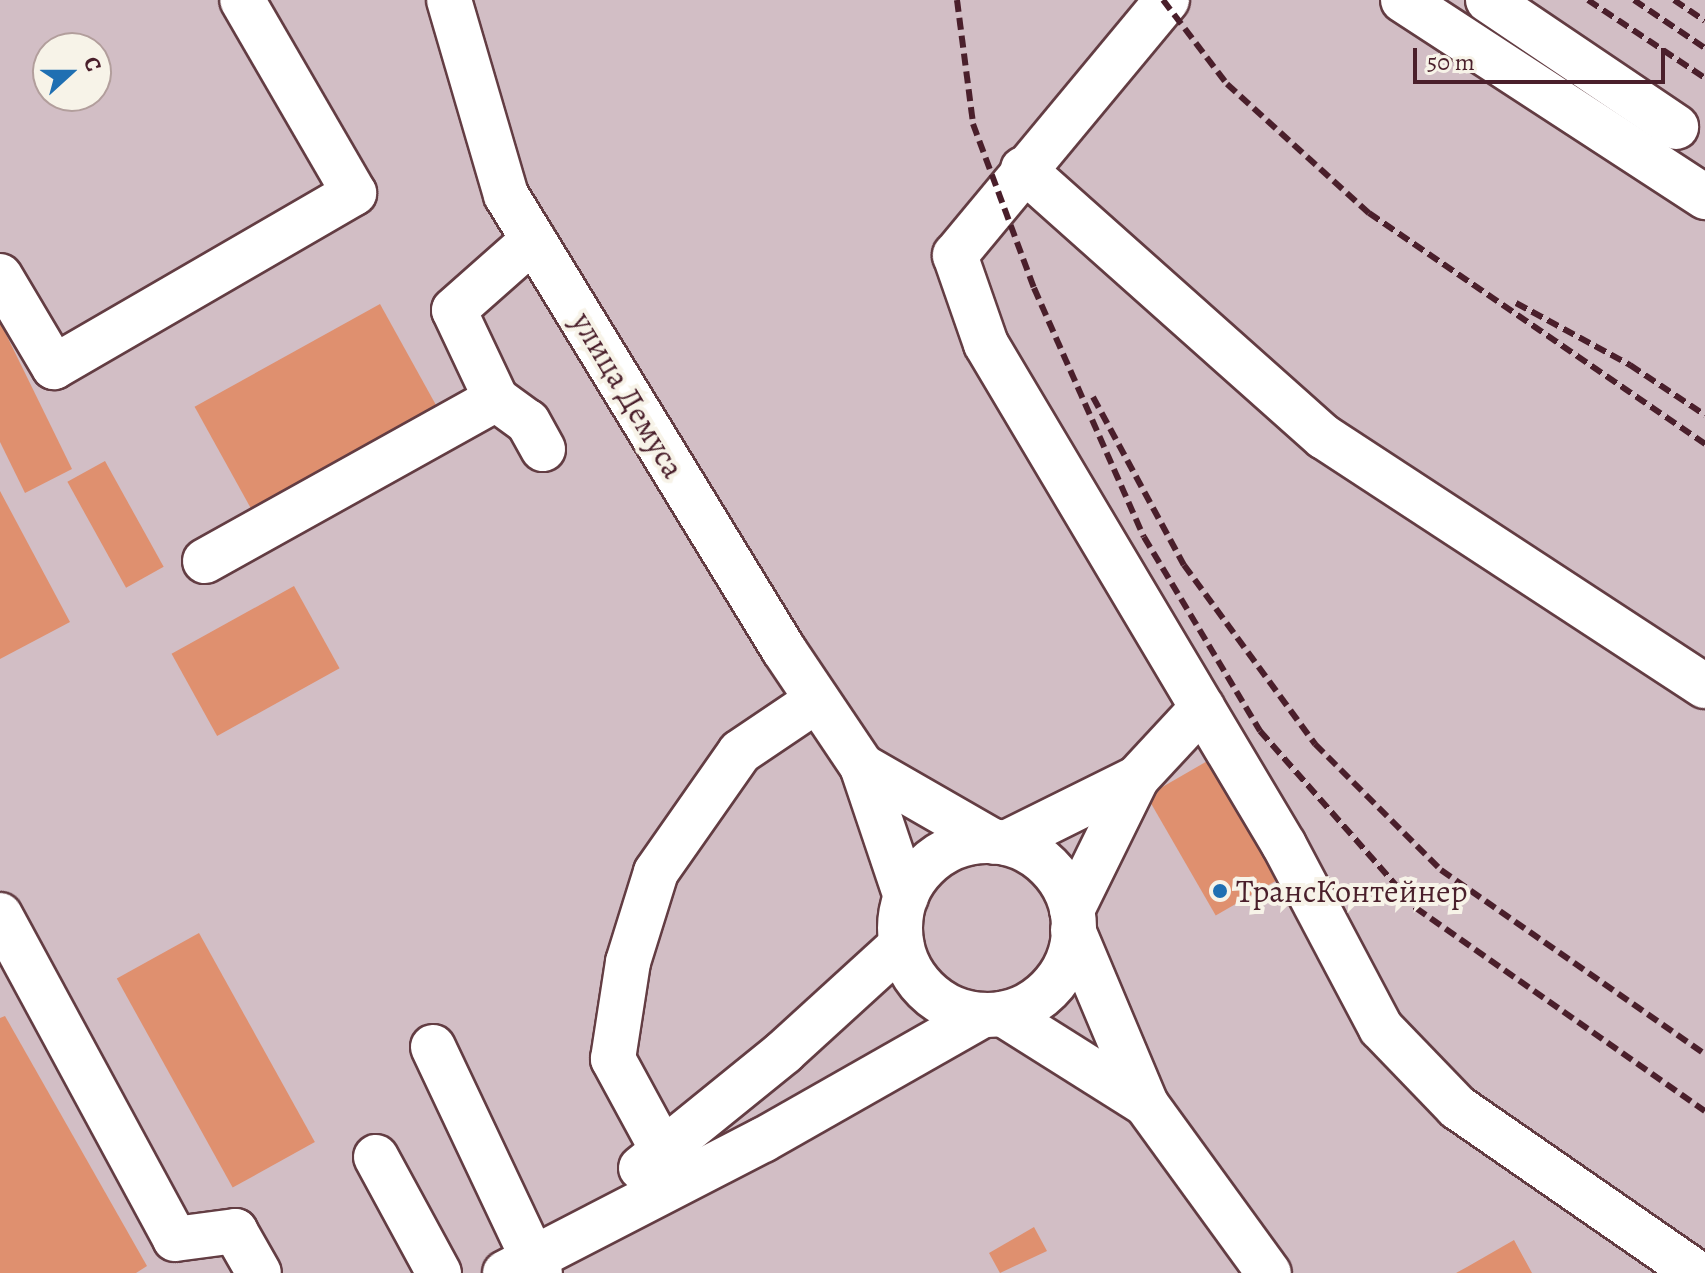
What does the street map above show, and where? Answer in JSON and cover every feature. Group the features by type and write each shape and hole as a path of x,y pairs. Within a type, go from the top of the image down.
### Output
{"street":[{"path":"0,276 54,367 354,193 242,0"},
{"name":"улица Демуса","path":"449,0 506,195 817,700 862,766"},
{"path":"1167,0 1023,169 955,255 986,344 1284,845 1381,1028 1457,1107 1697,1273"},
{"path":"1403,0 1705,197"},
{"path":"1488,0 1676,127"},
{"path":"1023,169 1324,437 1705,686"},
{"path":"533,240 454,310 496,399 528,422 543,449"},
{"path":"205,561 496,399"},
{"path":"663,1151 613,1059 628,962 656,872 740,752 817,700"},
{"path":"525,1268 993,1015 1022,1008 1053,985 1064,968 1073,920 1137,778 1202,708"},
{"path":"862,766 1048,868 1073,920 1146,1104 1269,1273"},
{"path":"862,766 906,897 901,945 916,980 930,994 964,1012 993,1015 1146,1104"},
{"path":"906,897 933,859 968,843 1000,843 1137,778"},
{"path":"0,915 175,1239 235,1231 259,1273"},
{"path":"525,1268 784,1052 901,945"},
{"path":"433,1047 525,1268"},
{"path":"376,1157 439,1273"}],"shaded area":[{"path":"0,0 1705,0 1705,1273 0,1273"}],"building":[{"path":"380,304 440,412 255,515 195,407"},
{"path":"0,322 72,469 25,493 0,442"},
{"path":"105,461 164,567 126,588 67,482"},
{"path":"0,491 70,622 0,659"},
{"path":"294,586 340,668 217,736 172,654"},
{"path":"1216,756 1285,876 1216,916 1147,796"},
{"path":"199,933 315,1142 233,1188 117,979"},
{"path":"5,1016 147,1266 136,1273 0,1273 0,1018"},
{"path":"1034,1227 1047,1251 1000,1273 989,1253"},
{"path":"1514,1240 1532,1273 1456,1273 1467,1267"}],"railway":[{"path":"957,0 973,124 1034,288 1144,537 1260,731 1416,908 1705,1111"},
{"path":"1163,0 1227,84 1369,213 1705,444"},
{"path":"1588,0 1705,78"},
{"path":"1634,0 1705,48"},
{"path":"1674,0 1705,21"},
{"path":"1516,303 1630,365 1705,415"},
{"path":"1093,397 1184,565 1315,744 1441,870 1705,1054"}],"place":[{"name":"ТрансКонтейнер","path":"1220,891"}]}
